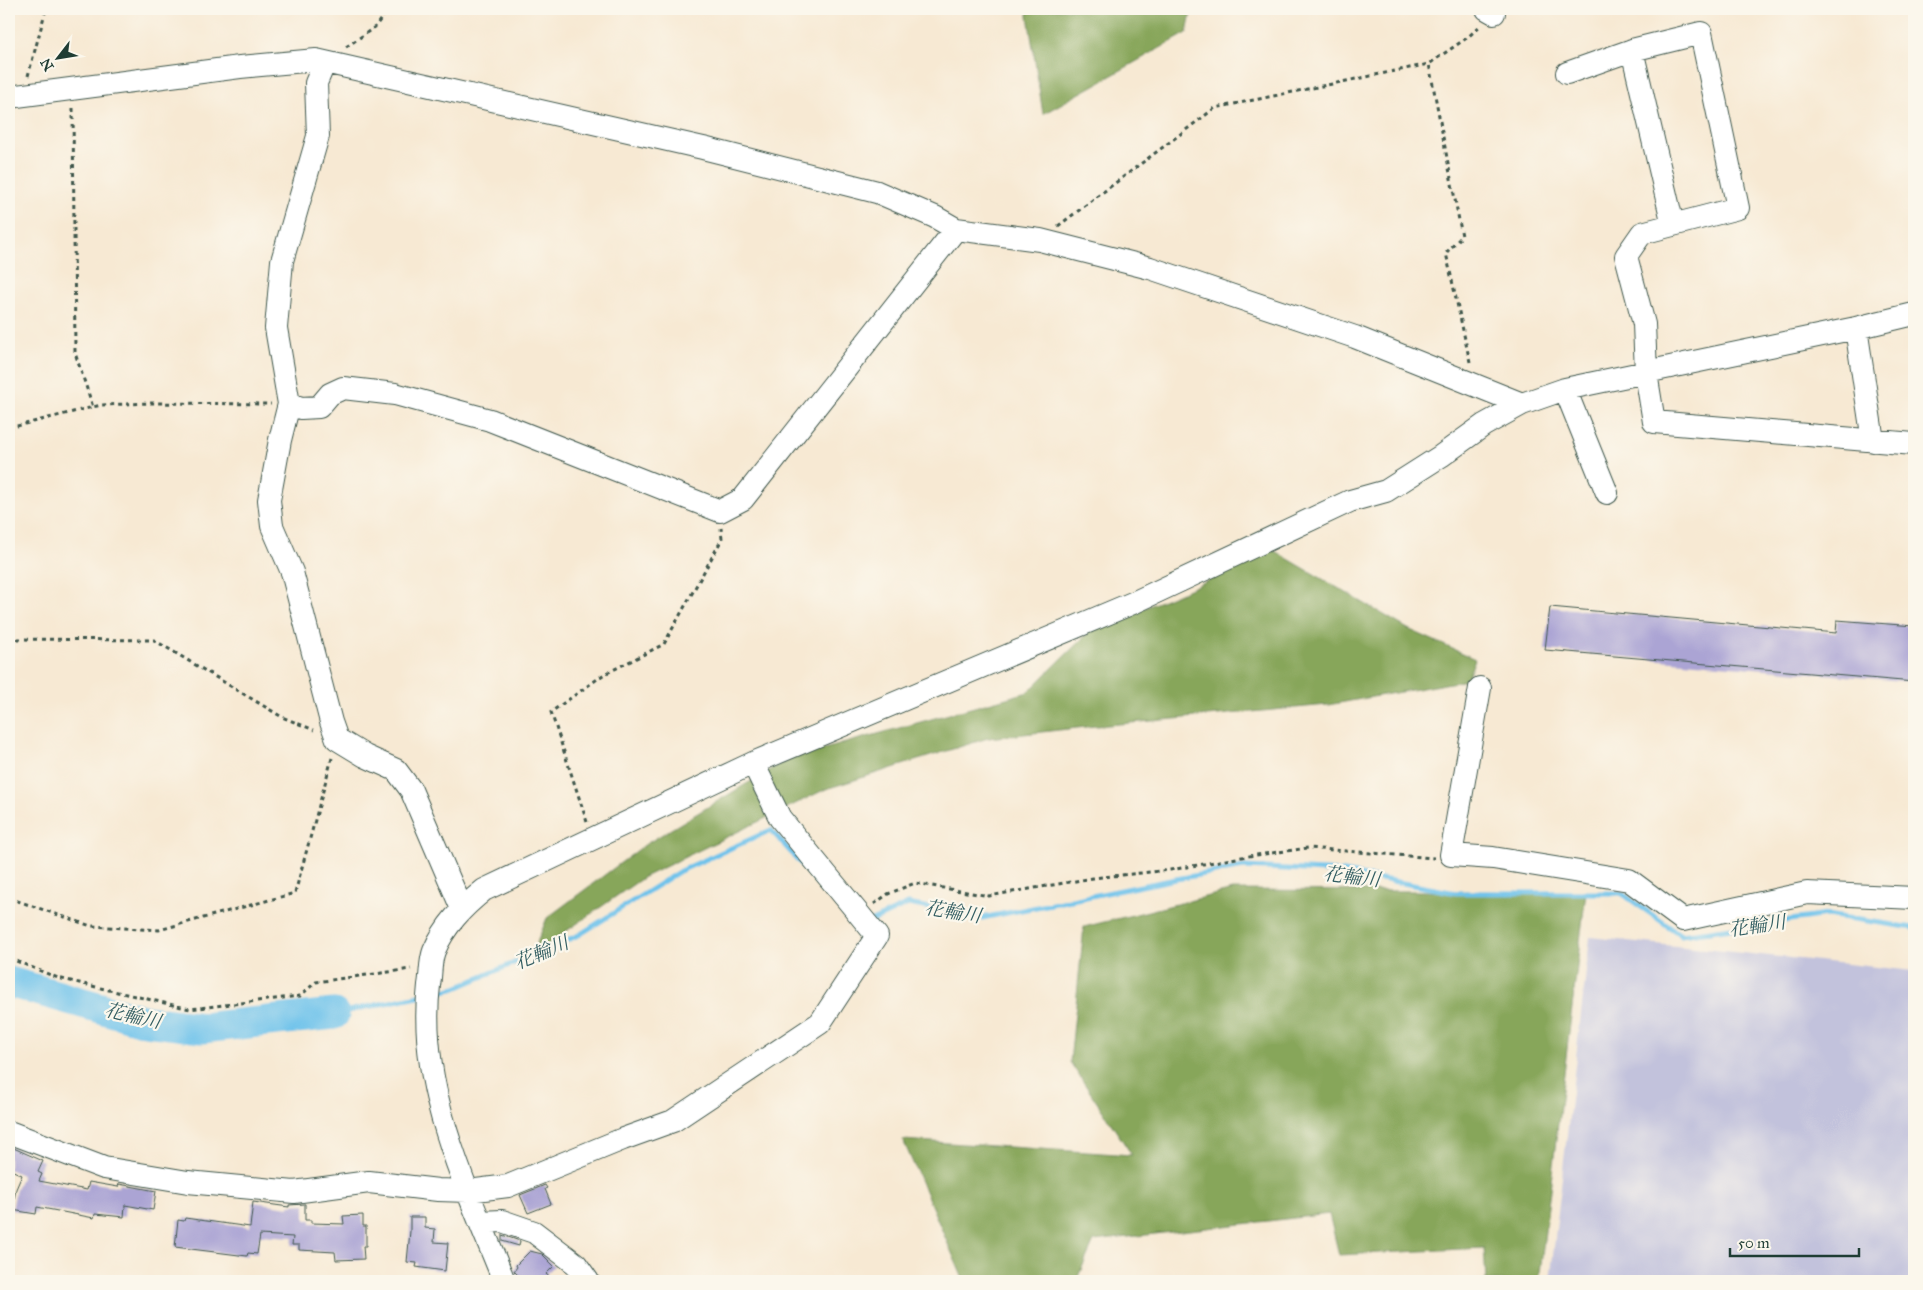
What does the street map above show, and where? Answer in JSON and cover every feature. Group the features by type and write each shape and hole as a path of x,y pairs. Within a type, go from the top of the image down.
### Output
{"street":[{"path":"1568,73 1632,50 1701,33 1738,208 1642,232 1626,256 1644,324 1646,373 1654,422 1914,444"},
{"path":"1632,50 1673,225"},
{"path":"16,96 240,67 316,60 703,148 877,192 935,217 956,229 1040,240 1150,268 1355,337 1522,404"},
{"path":"325,62 316,82 318,136 282,260 276,328 289,404 269,500 272,526 292,572 337,739 365,756 396,770 411,790 462,908"},
{"path":"289,404 301,408 319,406 330,394 343,388 395,394 490,420 720,511 743,499 956,229"},
{"path":"504,1281 444,1124 430,1060 427,1002 434,952 456,914 484,890 753,763 1135,602 1350,501 1386,491 1442,456 1484,425 1522,404 1565,389 1856,328 1914,314"},
{"path":"1856,328 1873,441"},
{"path":"1565,389 1607,494"},
{"path":"1480,688 1451,855 1493,858 1628,880 1683,920 1807,893 1914,898"},
{"path":"9,1132 104,1168 188,1182 294,1192 369,1182 438,1190 468,1191 508,1186 623,1139 673,1121 820,1023 877,936 780,818 753,763"},
{"path":"480,1222 502,1221 534,1232 576,1264 588,1281"}],"path":[{"path":"16,96 46,9"},
{"path":"325,62 375,27 388,9"},
{"path":"1040,240 1215,108 1429,64 1468,37 1491,11"},
{"path":"1429,64 1462,236 1446,253 1476,384"},
{"path":"73,89 75,353 94,407"},
{"path":"9,428 26,422 94,407 151,403 289,404"},
{"path":"593,839 551,712 603,675 664,644 722,540 720,511"},
{"path":"9,639 154,640 282,717 337,739 295,893 159,930 91,926 9,898"},
{"path":"859,914 888,894 915,883 989,896 1093,878 1170,870 1242,857 1308,848 1430,859 1451,855"},
{"path":"9,958 58,978 190,1009 300,996 316,982 432,966"}],"shaded area":[{"path":"1590,937 1914,971 1914,1281 1550,1281"}],"green space":[{"path":"1027,9 1192,9 1187,33 1043,114"},
{"path":"1273,550 1408,629 1475,659 1467,680 1328,705 988,738 826,789 644,877 532,955 547,918 646,844 788,759 1028,692 1091,630 1185,591"},
{"path":"1233,890 1586,892 1539,1281 1486,1281 1484,1248 1339,1255 1329,1214 1094,1241 1076,1281 964,1281 903,1140 1132,1155 1070,1062 1084,927"}],"building":[{"path":"1550,607 1836,633 1837,620 1914,626 1914,682 1545,650"},
{"path":"9,1146 43,1161 38,1172 42,1174 39,1181 87,1190 89,1182 118,1187 119,1184 156,1191 153,1210 125,1205 124,1217 95,1214 94,1218 37,1207 36,1214 12,1210 16,1189 22,1175 9,1169"},
{"path":"545,1185 551,1204 528,1213 520,1195"},
{"path":"253,1202 289,1207 289,1205 305,1204 305,1220 311,1220 311,1223 344,1224 343,1216 363,1215 363,1226 366,1226 366,1246 363,1246 364,1259 336,1260 335,1252 299,1250 299,1245 292,1245 293,1237 260,1235 257,1254 248,1253 247,1256 175,1247 178,1220 184,1221 185,1218 250,1227"},
{"path":"410,1217 425,1217 425,1228 435,1229 434,1242 448,1243 445,1271 416,1267 417,1263 407,1262"},
{"path":"502,1235 520,1241 519,1246 502,1241"},
{"path":"530,1251 542,1254 554,1266 546,1274 554,1281 524,1281 514,1271 517,1267 516,1265"}],"waterway":[{"name":"花輪川","path":"434,993 456,988 579,935 680,871 771,830 831,897"},
{"name":"花輪川","path":"872,921 908,904 982,918 1244,867 1344,872 1456,893 1621,893 1681,935 1827,915 1914,928"},
{"name":"花輪川","path":"9,982 146,1021 202,1028 334,1014"},
{"name":"花輪川","path":"334,1014 423,995"}]}
